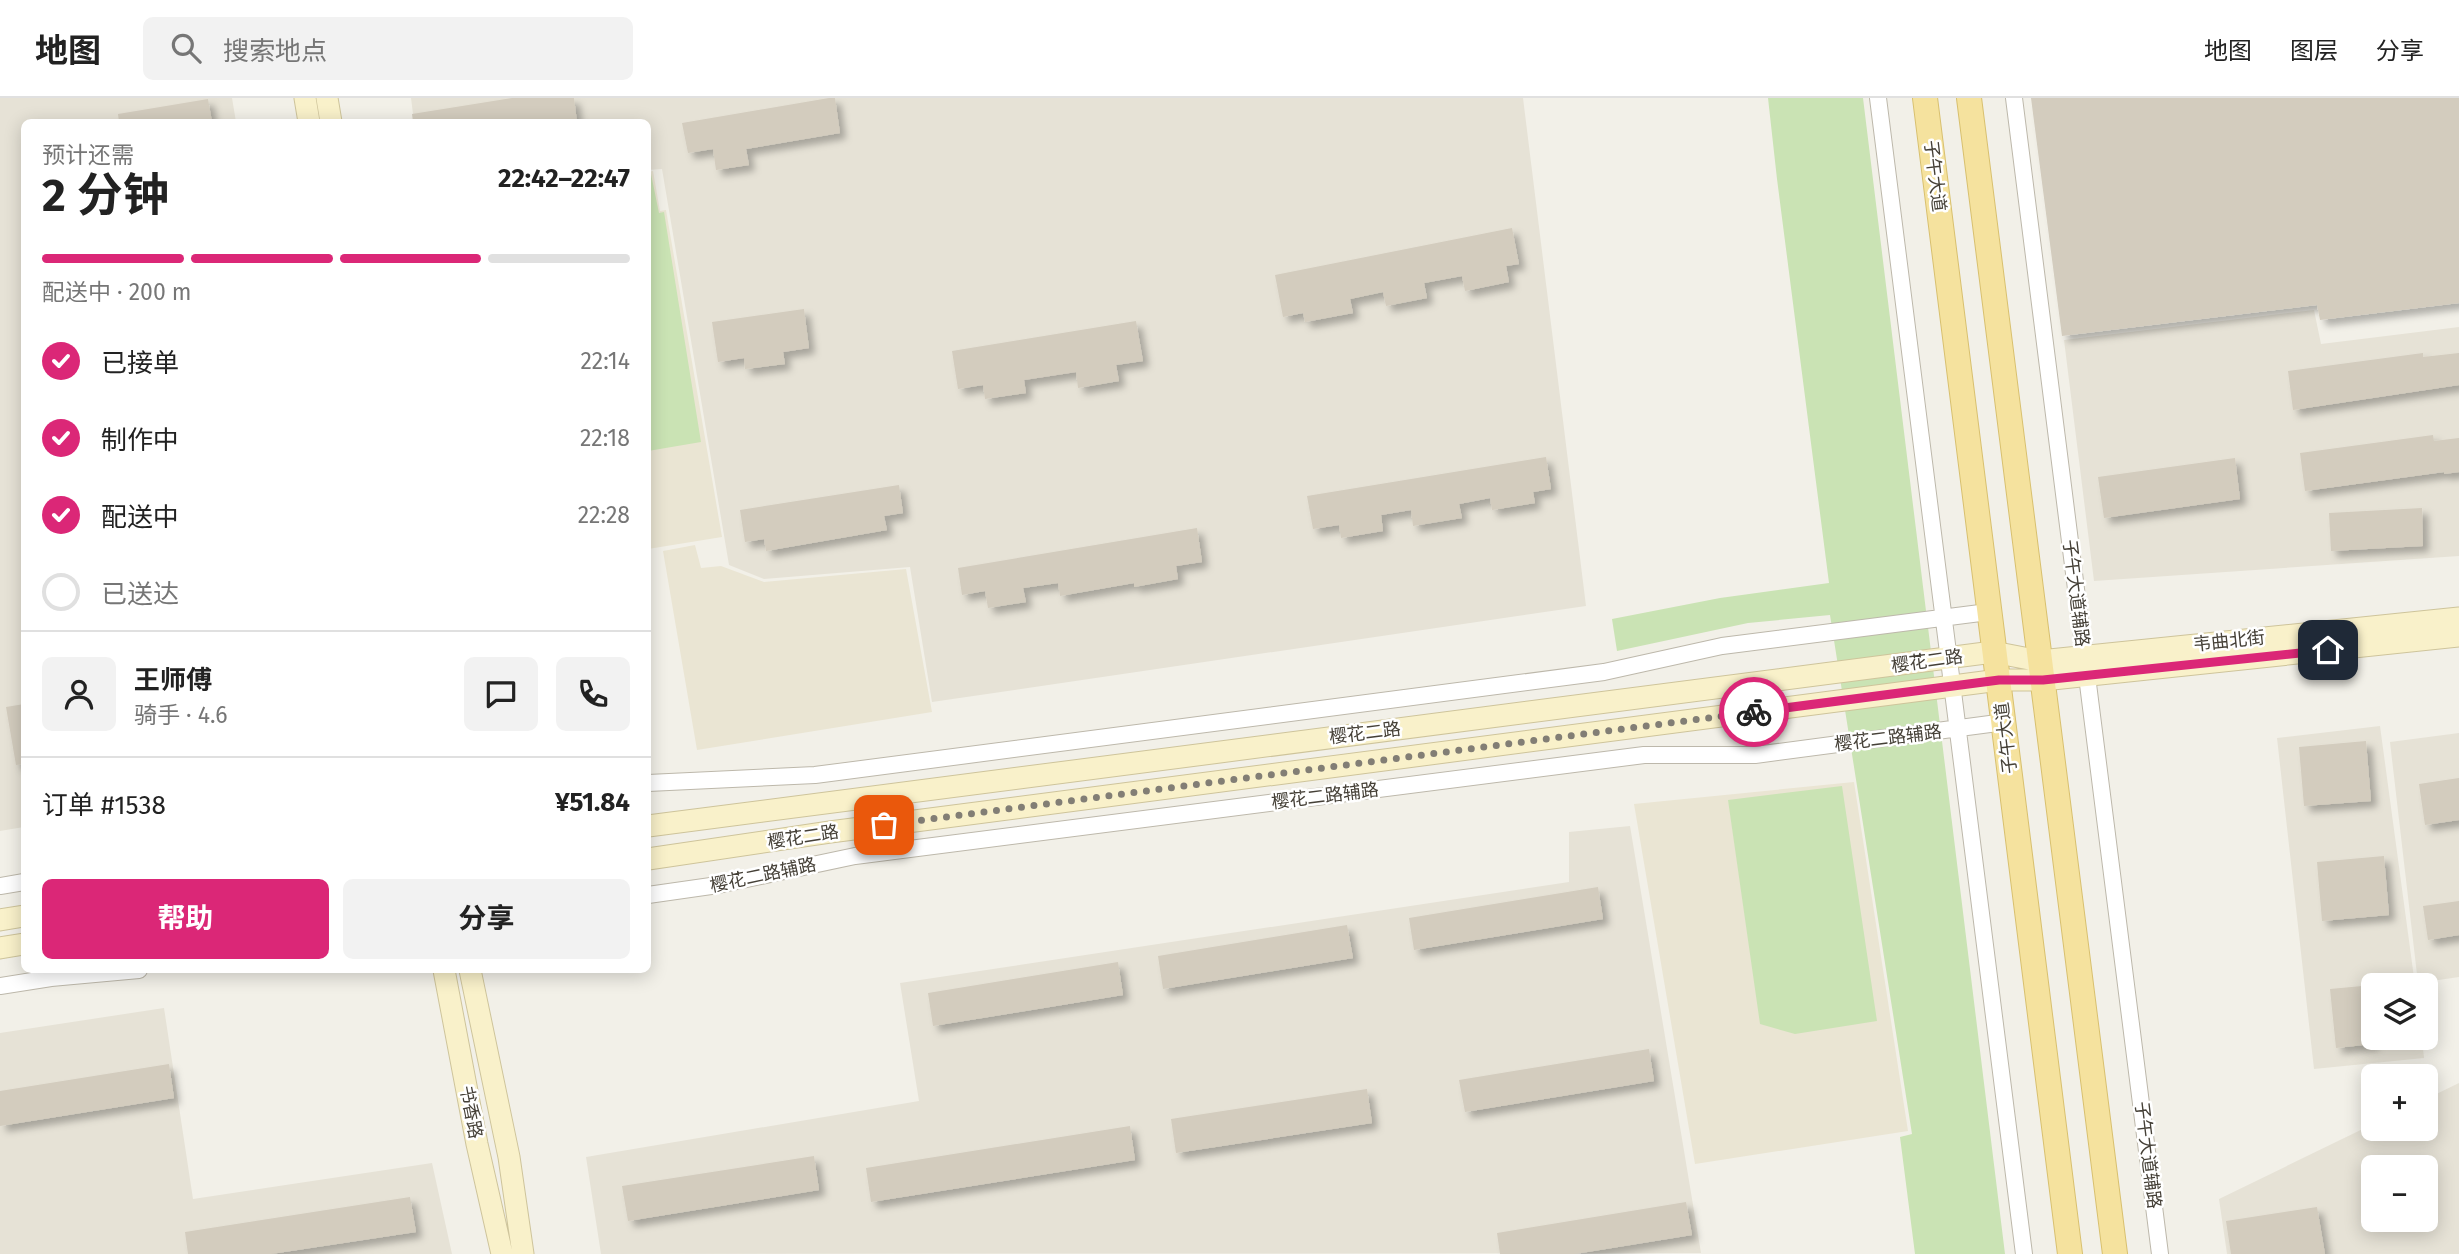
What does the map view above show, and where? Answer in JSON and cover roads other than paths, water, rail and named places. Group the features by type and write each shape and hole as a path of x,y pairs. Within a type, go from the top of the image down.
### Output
{"main road":[{"path":"305,98 308,119"},
{"path":"327,98 330,119"},
{"name":"子午大道","path":"1925,98 2070,1254"},
{"path":"1969,98 2115,1254"},
{"name":"韦曲北街","path":"2085,666 2459,618"},
{"name":"韦曲北街","path":"2041,670 2459,636"},
{"name":"樱花二路","path":"651,826 1993,652 2041,670"},
{"name":"樱花二路","path":"651,859 858,828 1953,687 2041,670"},
{"path":"0,920 21,916"},
{"path":"0,948 21,944"},
{"name":"书香路","path":"445,973 477,1144 502,1254"},
{"name":"书香路","path":"471,973 509,1157 523,1254"}],"street":[{"path":"1878,98 2024,1254"},
{"name":"子午大道辅路","path":"2014,98 2160,1254"},
{"path":"651,783 842,772 1604,672 1722,646 1988,612"},
{"name":"樱花二路辅路","path":"651,895 718,885 855,856 1561,765 1644,755 1755,755 2005,722"},
{"path":"0,886 21,882"},
{"path":"0,986 106,973"}]}
